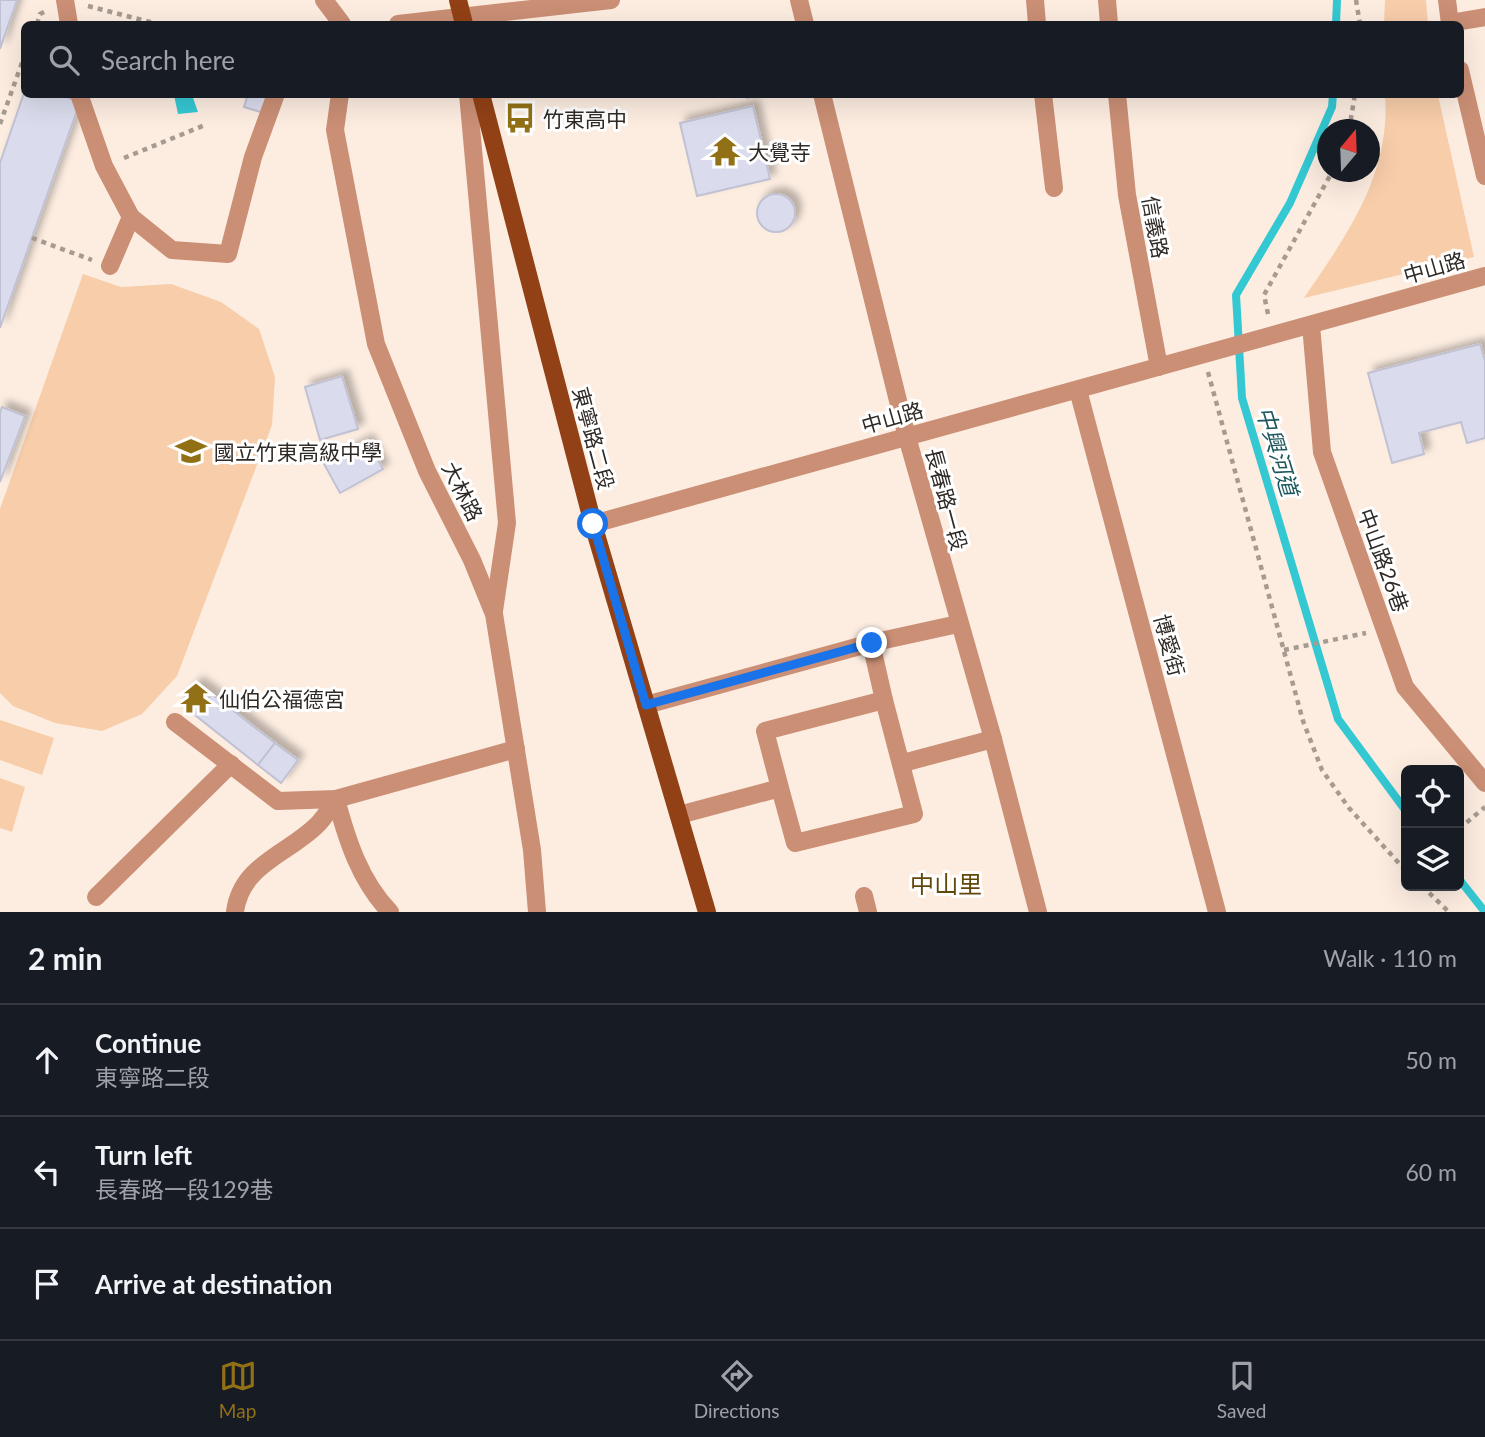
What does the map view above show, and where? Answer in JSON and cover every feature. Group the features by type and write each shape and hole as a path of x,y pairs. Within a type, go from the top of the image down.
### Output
{"main road":[{"name":"東寧路二段","path":"482,98 593,524 707,912"}],"street":[{"path":"65,0 68,21"},
{"path":"324,0 340,21"},
{"path":"422,21 611,0"},
{"path":"799,0 804,21"},
{"path":"1035,0 1037,21"},
{"path":"1107,0 1109,21"},
{"path":"1447,0 1450,21"},
{"path":"1464,21 1485,17"},
{"path":"1464,83 1485,176"},
{"path":"80,98 104,166 131,217 172,250 228,254 253,157 275,98"},
{"name":"大林路","path":"339,98 335,130 376,344 427,471 472,560 494,614 532,850 537,912"},
{"path":"468,98 507,523 494,614"},
{"name":"長春路一段","path":"823,98 907,437 993,740 1038,912"},
{"path":"1043,98 1054,188"},
{"name":"信義路","path":"1116,98 1127,195 1159,367"},
{"path":"110,266 131,217"},
{"name":"中山路","path":"593,524 1485,276"},
{"name":"中山路26巷","path":"1311,325 1322,452 1405,687 1485,783"},
{"name":"博愛街","path":"1078,390 1217,912"},
{"path":"646,705 872,643 958,624"},
{"path":"872,643 914,814 795,843 765,732 884,700"},
{"path":"176,722 278,801 336,799 516,750"},
{"path":"903,763 993,740"},
{"path":"96,897 231,764"},
{"path":"679,815 780,788"},
{"path":"235,912 236,903 253,870 318,825 336,799"},
{"path":"336,799 357,864 378,900 390,912"}],"path":[{"path":"65,0 146,21"},
{"path":"1356,0 1360,21"},
{"path":"0,124 21,65"},
{"path":"1351,119 1354,98"},
{"path":"104,166 205,125"},
{"path":"1273,335 1264,295 1326,182"},
{"path":"32,238 110,266"},
{"path":"1203,355 1303,721 1322,770 1349,808 1401,865"},
{"path":"1284,650 1385,629"},
{"path":"1460,828 1485,807"},
{"path":"1427,891 1449,912"}],"shaded area":[{"path":"1385,0 1426,0 1428,21 1384,21"},
{"path":"1385,98 1439,98 1474,257 1304,298 1350,227 1371,182 1380,182"},
{"path":"83,274 121,287 171,284 221,302 259,329 275,377 272,425 177,676 142,714 102,731 55,723 13,706 0,693 0,509"},
{"path":"0,720 54,738 42,775 0,760"},
{"path":"0,778 25,787 12,832 0,828"}],"water":[{"path":"175,98 193,98 198,112 178,114"}],"building":[{"path":"0,0 17,0 0,49"},
{"path":"22,98 69,98 80,102 0,328 0,163"},
{"path":"247,98 268,98 264,113 244,107"},
{"name":"大覺寺","path":"753,106 770,179 697,196 680,123"},
{"path":"776,194 789,200 795,213 789,226 776,232 763,226 757,213 763,200"},
{"path":"1480,344 1485,361 1485,438 1467,443 1461,422 1419,433 1424,454 1392,463 1368,373"},
{"path":"342,376 358,429 320,440 305,387"},
{"path":"2,407 25,416 0,482 0,413"},
{"path":"367,440 383,469 340,493 324,464"},
{"name":"仙伯公福德宮","path":"197,683 212,694 195,715 181,702"},
{"path":"212,694 275,743 258,765 195,715"},
{"path":"275,743 298,760 281,783 258,765"}],"waterway":[{"name":"中興河道","path":"1336,21 1337,0"},
{"name":"中興河道","path":"1333,98 1332,107 1290,203 1236,295 1242,398 1338,719 1401,804"},
{"name":"中興河道","path":"1464,885 1485,912"}],"place":[{"name":"竹東高中","path":"520,118"},
{"name":"大覺寺","path":"725,151"},
{"name":"國立竹東高級中學","path":"191,451"},
{"name":"仙伯公福德宮","path":"196,698"}],"district":[{"name":"中山里","path":"946,883"}],"route":[{"path":"593,524 646,705 872,643"}]}
